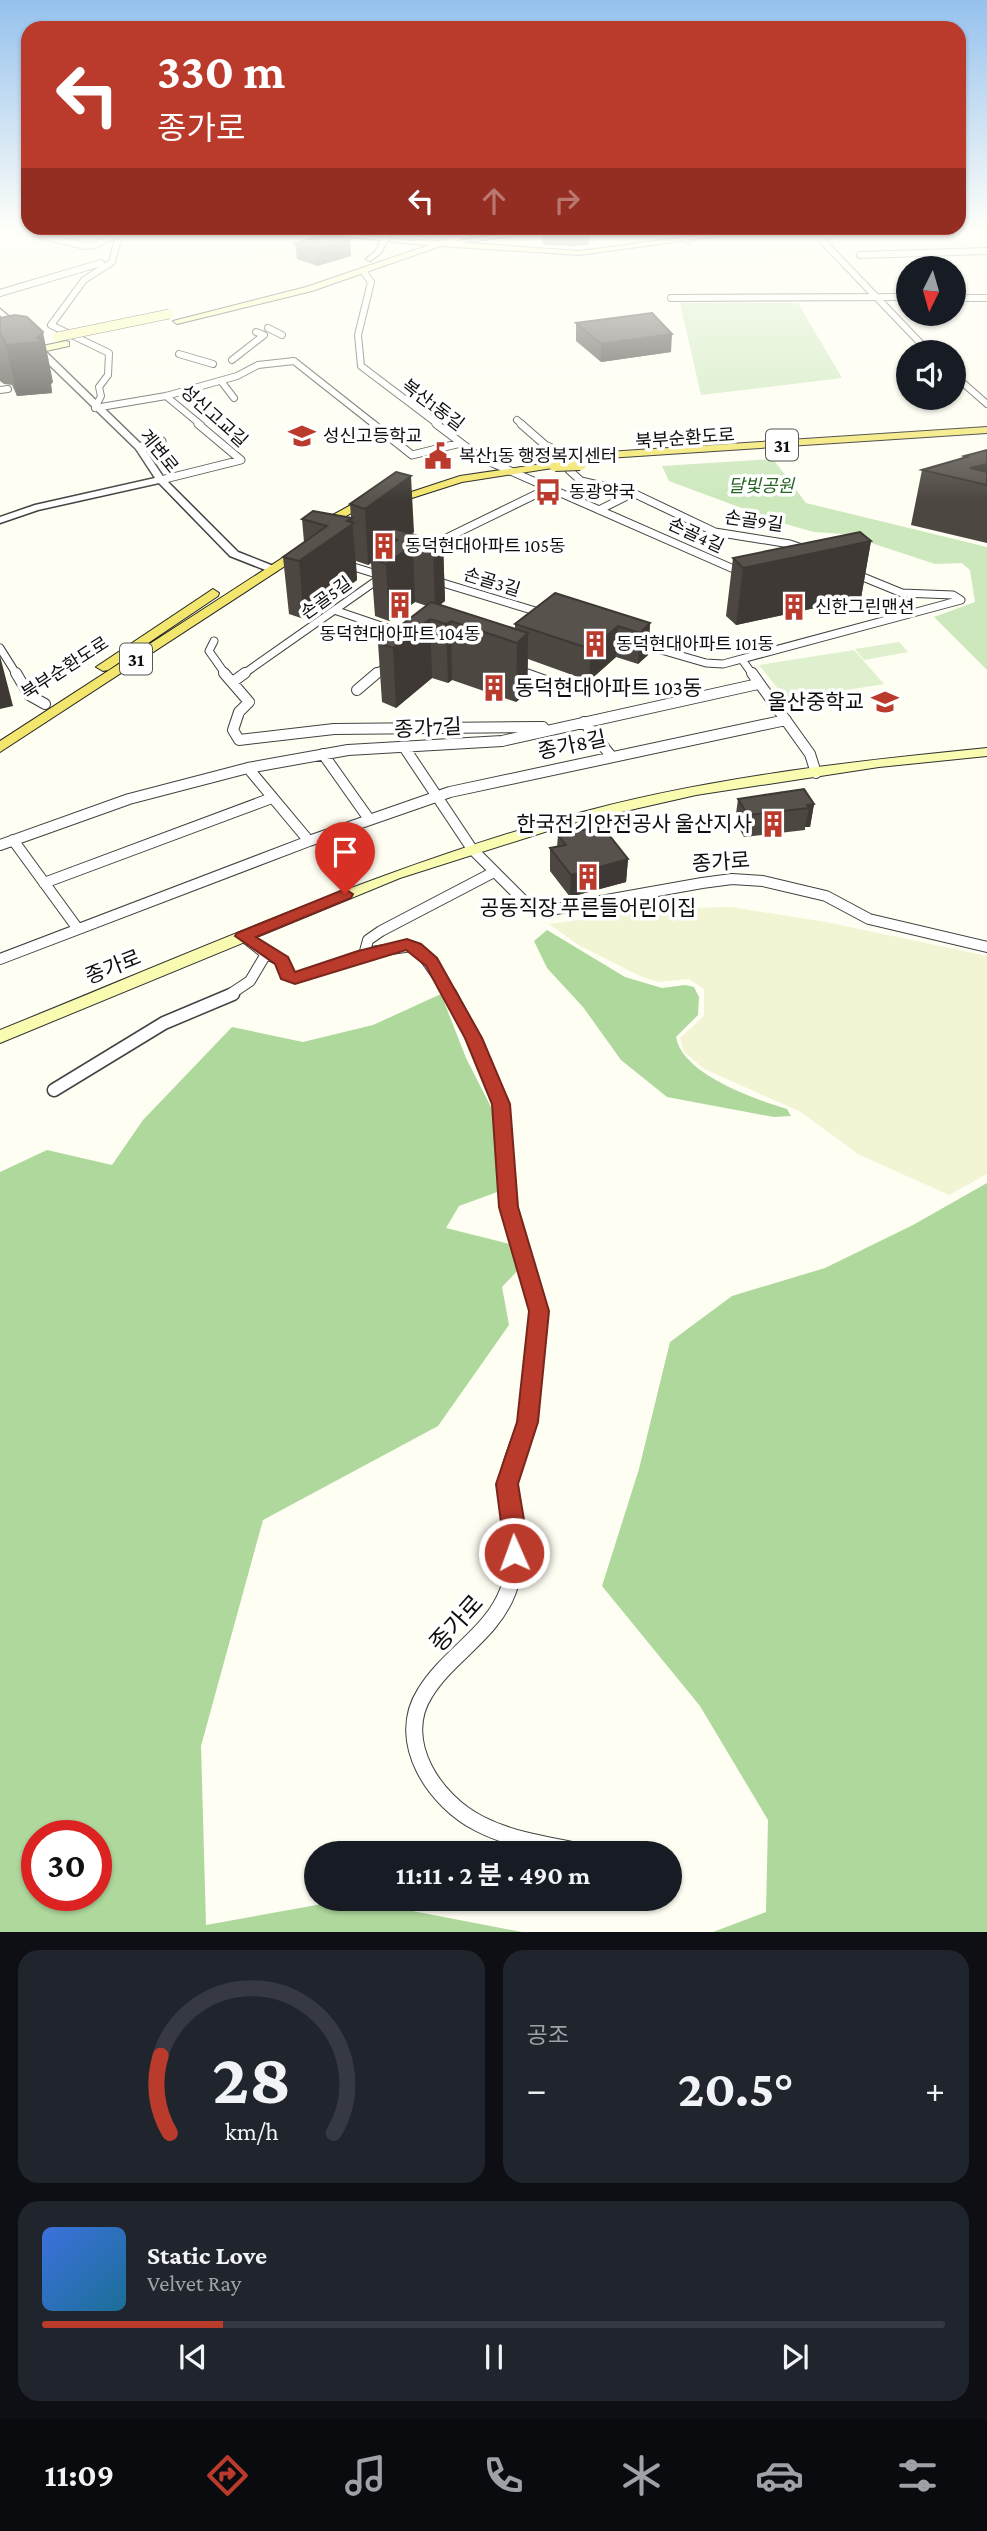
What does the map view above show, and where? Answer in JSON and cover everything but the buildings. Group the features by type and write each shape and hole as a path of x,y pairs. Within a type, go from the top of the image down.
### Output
{"main road":[{"path":"0,348 139,320"},
{"path":"0,358 181,320"},
{"name":"북부순환도로","path":"575,464 987,430"},
{"name":"북부순환도로","path":"0,734 367,500 427,479 492,464 556,458 575,464 987,438"},
{"name":"북부순환도로","path":"0,748 265,566 311,546 359,514 403,496 556,458"},
{"name":"종가로","path":"0,1037 395,875 608,809 696,791 929,757 987,752"}],"street":[{"path":"10,320 23,333"},
{"path":"55,320 51,325 109,353 108,375 99,387 101,396 95,408"},
{"name":"복산1동길","path":"361,320 358,360 361,366 461,443 505,470"},
{"path":"898,320 917,340"},
{"path":"268,328 282,335"},
{"path":"232,359 264,335 256,332"},
{"name":"계변로","path":"31,342 95,408 138,447 161,480 234,554 265,566"},
{"path":"178,354 213,364"},
{"name":"성신고교길","path":"166,396 221,381 258,365 294,360 412,455 461,443"},
{"path":"221,381 234,398"},
{"path":"966,386 987,404"},
{"path":"95,408 166,396"},
{"name":"성신고교길","path":"161,480 241,460 166,396"},
{"path":"517,419 556,458"},
{"path":"138,447 162,441"},
{"name":"손골9길","path":"575,464 584,482 632,493 720,534 753,540 783,540 815,553"},
{"name":"손골4길","path":"505,470 551,487 756,579"},
{"path":"0,520 36,508 161,480"},
{"path":"419,551 551,487"},
{"path":"599,510 632,493"},
{"path":"794,555 802,547"},
{"name":"손골5길","path":"234,681 386,574 336,561"},
{"path":"625,639 706,663 743,661 961,600 953,595 893,591 839,566"},
{"name":"손골3길","path":"421,576 549,616 540,624"},
{"path":"337,611 419,639 409,647"},
{"path":"214,641 209,651 215,665 234,681 249,702 239,712 233,730 239,740 334,729 556,727"},
{"path":"0,648 2,659 29,695 46,704"},
{"path":"357,690 398,656"},
{"path":"743,661 810,754 817,773"},
{"path":"505,667 557,685"},
{"name":"종가7길","path":"0,845 128,799 248,768 323,754 502,741 758,684"},
{"name":"종가8길","path":"0,959 309,841 435,797 611,756 786,720"},
{"path":"584,722 611,756"},
{"path":"404,747 472,849"},
{"path":"323,754 369,819"},
{"path":"248,768 309,841"},
{"path":"44,883 272,798"},
{"path":"13,840 78,929"},
{"name":"종가로","path":"472,849 516,897 527,904 548,909 712,882 763,881 826,896 869,919 987,947"},
{"path":"364,955 368,940 381,931 494,872"},
{"name":"종가로","path":"243,936 266,954 282,961 287,975 295,978 407,944 416,948 432,962 474,1038 501,1104 509,1207 539,1311 527,1422 507,1484 514,1526 509,1590 498,1615 431,1684 415,1712 413,1736 420,1762 441,1791 473,1821 533,1841"},
{"path":"54,1090 83,1076 163,1023 241,989 254,978 256,967 266,954"}],"green space":[{"path":"684,320 808,320 842,378 701,395"},
{"name":"달빛공원","path":"773,459 806,503 987,547 987,670 934,617 975,602 970,570 962,563 935,564 844,534 814,532 782,523 669,481 662,466"},
{"path":"899,642 908,652 864,660 855,649"},
{"path":"854,650 884,684 787,700 759,665"},
{"path":"731,907 826,922 987,956 987,1174 949,1195 858,1154 801,1112 704,1069 684,1052 680,1038 704,1016 704,989 689,979 658,982 640,976 580,946 549,924 658,909"},
{"path":"547,930 625,977 662,988 685,985 694,987 699,997 698,1015 676,1037 681,1050 691,1062 721,1083 787,1109 791,1116 774,1117 667,1097 621,1060 583,1007 547,968 534,941"},
{"path":"441,994 466,1058 493,1111 500,1191 459,1206 446,1228 510,1244 520,1268 502,1287 509,1325 438,1426 263,1520 201,1746 206,1925 304,1907 304,1911 413,1911 522,1932 0,1932 0,1172 47,1150 112,1165 143,1120 232,1027 303,1042 373,1025"},
{"path":"987,1183 987,1932 713,1932 766,1912 768,1820 700,1706 602,1586 639,1469 670,1342 732,1296 825,1268 913,1225"}],"place":[{"name":"성신고등학교","path":"302,436"},
{"name":"복산1동 행정복지센터","path":"438,456"},
{"name":"동광약국","path":"548,492"},
{"name":"동덕현대아파트 105동","path":"384,546"},
{"name":"동덕현대아파트 104동","path":"400,605"},
{"name":"신한그린맨션","path":"794,607"},
{"name":"동덕현대아파트 101동","path":"595,644"},
{"name":"동덕현대아파트 103동","path":"494,688"},
{"name":"울산중학교","path":"885,702"},
{"name":"한국전기안전공사 울산지사","path":"773,824"},
{"name":"공동직장 푸른들어린이집","path":"588,877"}],"route":[{"path":"345,894 243,936 266,954 282,961 287,975 295,978 407,944 432,962 474,1038 501,1104 509,1207 539,1311 527,1422 507,1484 514,1526 514,1553"}]}
